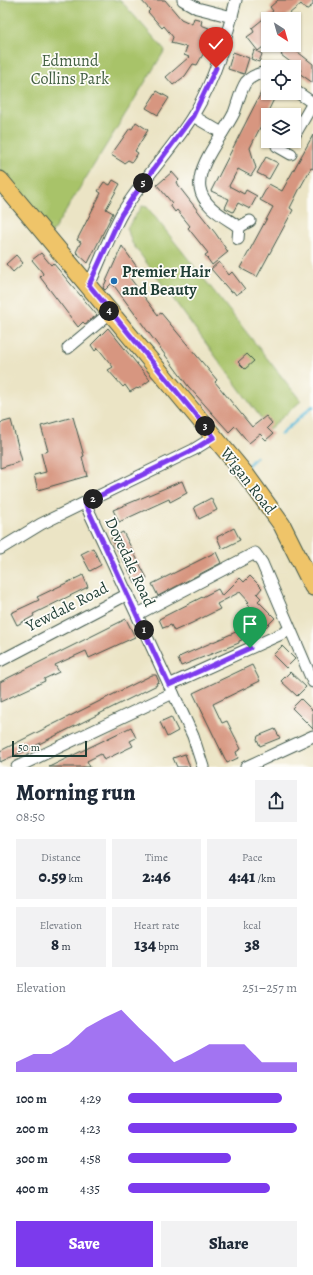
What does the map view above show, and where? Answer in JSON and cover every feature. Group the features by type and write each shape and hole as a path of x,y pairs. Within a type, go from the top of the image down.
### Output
{"main road":[{"name":"Wigan Road","path":"0,180 246,475 274,513 294,547 313,587"}],"street":[{"path":"183,0 197,8 232,17"},
{"path":"89,285 121,215 193,116 216,68 236,0"},
{"path":"239,227 209,205 200,190 202,172 233,115 247,81 253,76 261,74"},
{"path":"301,95 313,103 301,124"},
{"path":"193,116 222,133"},
{"path":"239,227 250,221"},
{"path":"238,239 239,227"},
{"path":"68,348 110,313"},
{"path":"0,549 41,524 193,450 214,437"},
{"name":"Dovedale Road","path":"85,503 138,614 193,736 203,767"},
{"path":"138,614 255,553 262,563 313,682"},
{"name":"Yewdale Road","path":"0,661 128,594"},
{"path":"17,767 290,630"},
{"path":"246,767 313,736"}],"green space":[{"name":"Edmund Collins Park","path":"0,0 120,0 165,50 50,236 0,175"},
{"path":"142,206 147,207 301,401 269,429 132,243 127,228"}],"building":[{"path":"141,0 165,0 181,19 192,24 194,18 202,20 201,25 209,28 204,46 206,49 197,65 193,64 185,76 173,85 166,77 189,57 184,55 187,47 171,43 173,37 164,26 162,28 148,12 150,10"},
{"path":"278,0 313,0 313,5 306,10 301,4 291,12 272,12 273,11 270,7"},
{"path":"261,21 261,49 258,51 247,37 254,32 252,28"},
{"path":"254,50 262,54 259,62 251,59"},
{"path":"233,52 249,58 244,74 228,69"},
{"path":"283,52 298,52 313,64 313,83 301,74 301,60 288,60 281,55"},
{"path":"157,91 169,98 158,115 146,108"},
{"path":"261,93 261,100 274,100 270,108 261,108 261,126 250,148 256,168 251,176 238,169 229,186 244,194 246,190 257,196 250,209 238,203 233,212 225,208 229,199 211,191"},
{"path":"136,122 148,130 135,151 138,153 132,162 128,160 124,163 111,155"},
{"path":"313,135 313,169 311,168 299,190 290,208 293,210 257,277 240,268 273,207 260,200 269,184 282,191"},
{"path":"266,157 278,163 269,179 257,173"},
{"path":"172,172 179,180 177,182 180,188 228,252 212,265 205,255 208,253 188,228 190,226 177,210 175,212 170,205 172,203 157,185"},
{"path":"113,180 120,184 106,209 113,213 88,263 76,252 81,242 77,240 101,193 98,191 104,182 110,185"},
{"path":"122,246 139,270 130,278 158,315 161,313 217,380 215,382 252,427 266,416 272,423 267,428 273,434 266,440 260,434 249,443 235,426 229,432 188,386 112,283 105,290 103,288"},
{"path":"41,253 51,265 53,263 97,315 85,324 83,322 78,327 40,277 43,274 32,260"},
{"path":"16,255 23,263 13,272 6,264"},
{"path":"219,262 229,275 232,272 245,289 236,295 233,291 231,292 211,269"},
{"path":"108,328 150,380 138,389 137,388 130,392 125,385 123,387 108,370 113,367 98,348 95,351 91,345"},
{"path":"247,354 254,361 245,369 238,362"},
{"path":"73,417 84,456 82,457 87,476 38,490 34,475 46,472 41,453 48,451 41,426"},
{"path":"11,420 22,461 0,468 0,423"},
{"path":"182,481 187,493 170,502 169,499 119,522 113,510"},
{"path":"211,498 217,510 199,519 194,507"},
{"path":"234,528 240,540 222,549 217,537"},
{"path":"123,532 147,578 136,584 111,538"},
{"path":"93,548 101,565 90,571 81,554"},
{"path":"216,552 221,563 158,596 152,584"},
{"path":"83,575 88,587 33,614 34,616 17,625 11,613 39,600 37,597"},
{"path":"250,576 262,588 257,594 261,598 258,601 275,618 266,627 250,611 252,609 247,604 249,602 240,592 217,604 220,609 192,623 174,631 171,625 163,628 159,619 218,589 222,596 240,578 244,582"},
{"path":"126,619 135,637 89,658 86,651 55,665 59,672 44,679 45,681 0,702 0,682"},
{"path":"238,631 242,640 239,641 239,643 181,666 178,659 181,656"},
{"path":"282,646 295,659 286,668 273,655"},
{"path":"252,665 260,681 213,704 222,723 227,721 241,749 236,752 238,758 227,763 193,693"},
{"path":"290,672 306,687 297,696 281,681"},
{"path":"152,675 156,675 159,682 156,683 157,685 0,762 0,751"},
{"path":"301,699 313,711 313,729 292,708"},
{"path":"171,717 178,731 167,737 160,722"},
{"path":"131,727 136,738 130,741 133,746 104,760 101,754 87,761 90,767 49,767"},
{"path":"275,729 280,738 260,746 257,739 258,736"},
{"path":"185,754 190,767 177,767 173,758"}],"waterway":[{"path":"281,434 313,406"},
{"path":"247,466 256,457"}],"place":[{"name":"Premier Hair and Beauty","path":"114,281"}],"route":[{"path":"216,68 206,92 193,116 121,215 89,285 110,313 214,437 200,447 85,503 138,614 169,685 250,648"}]}
